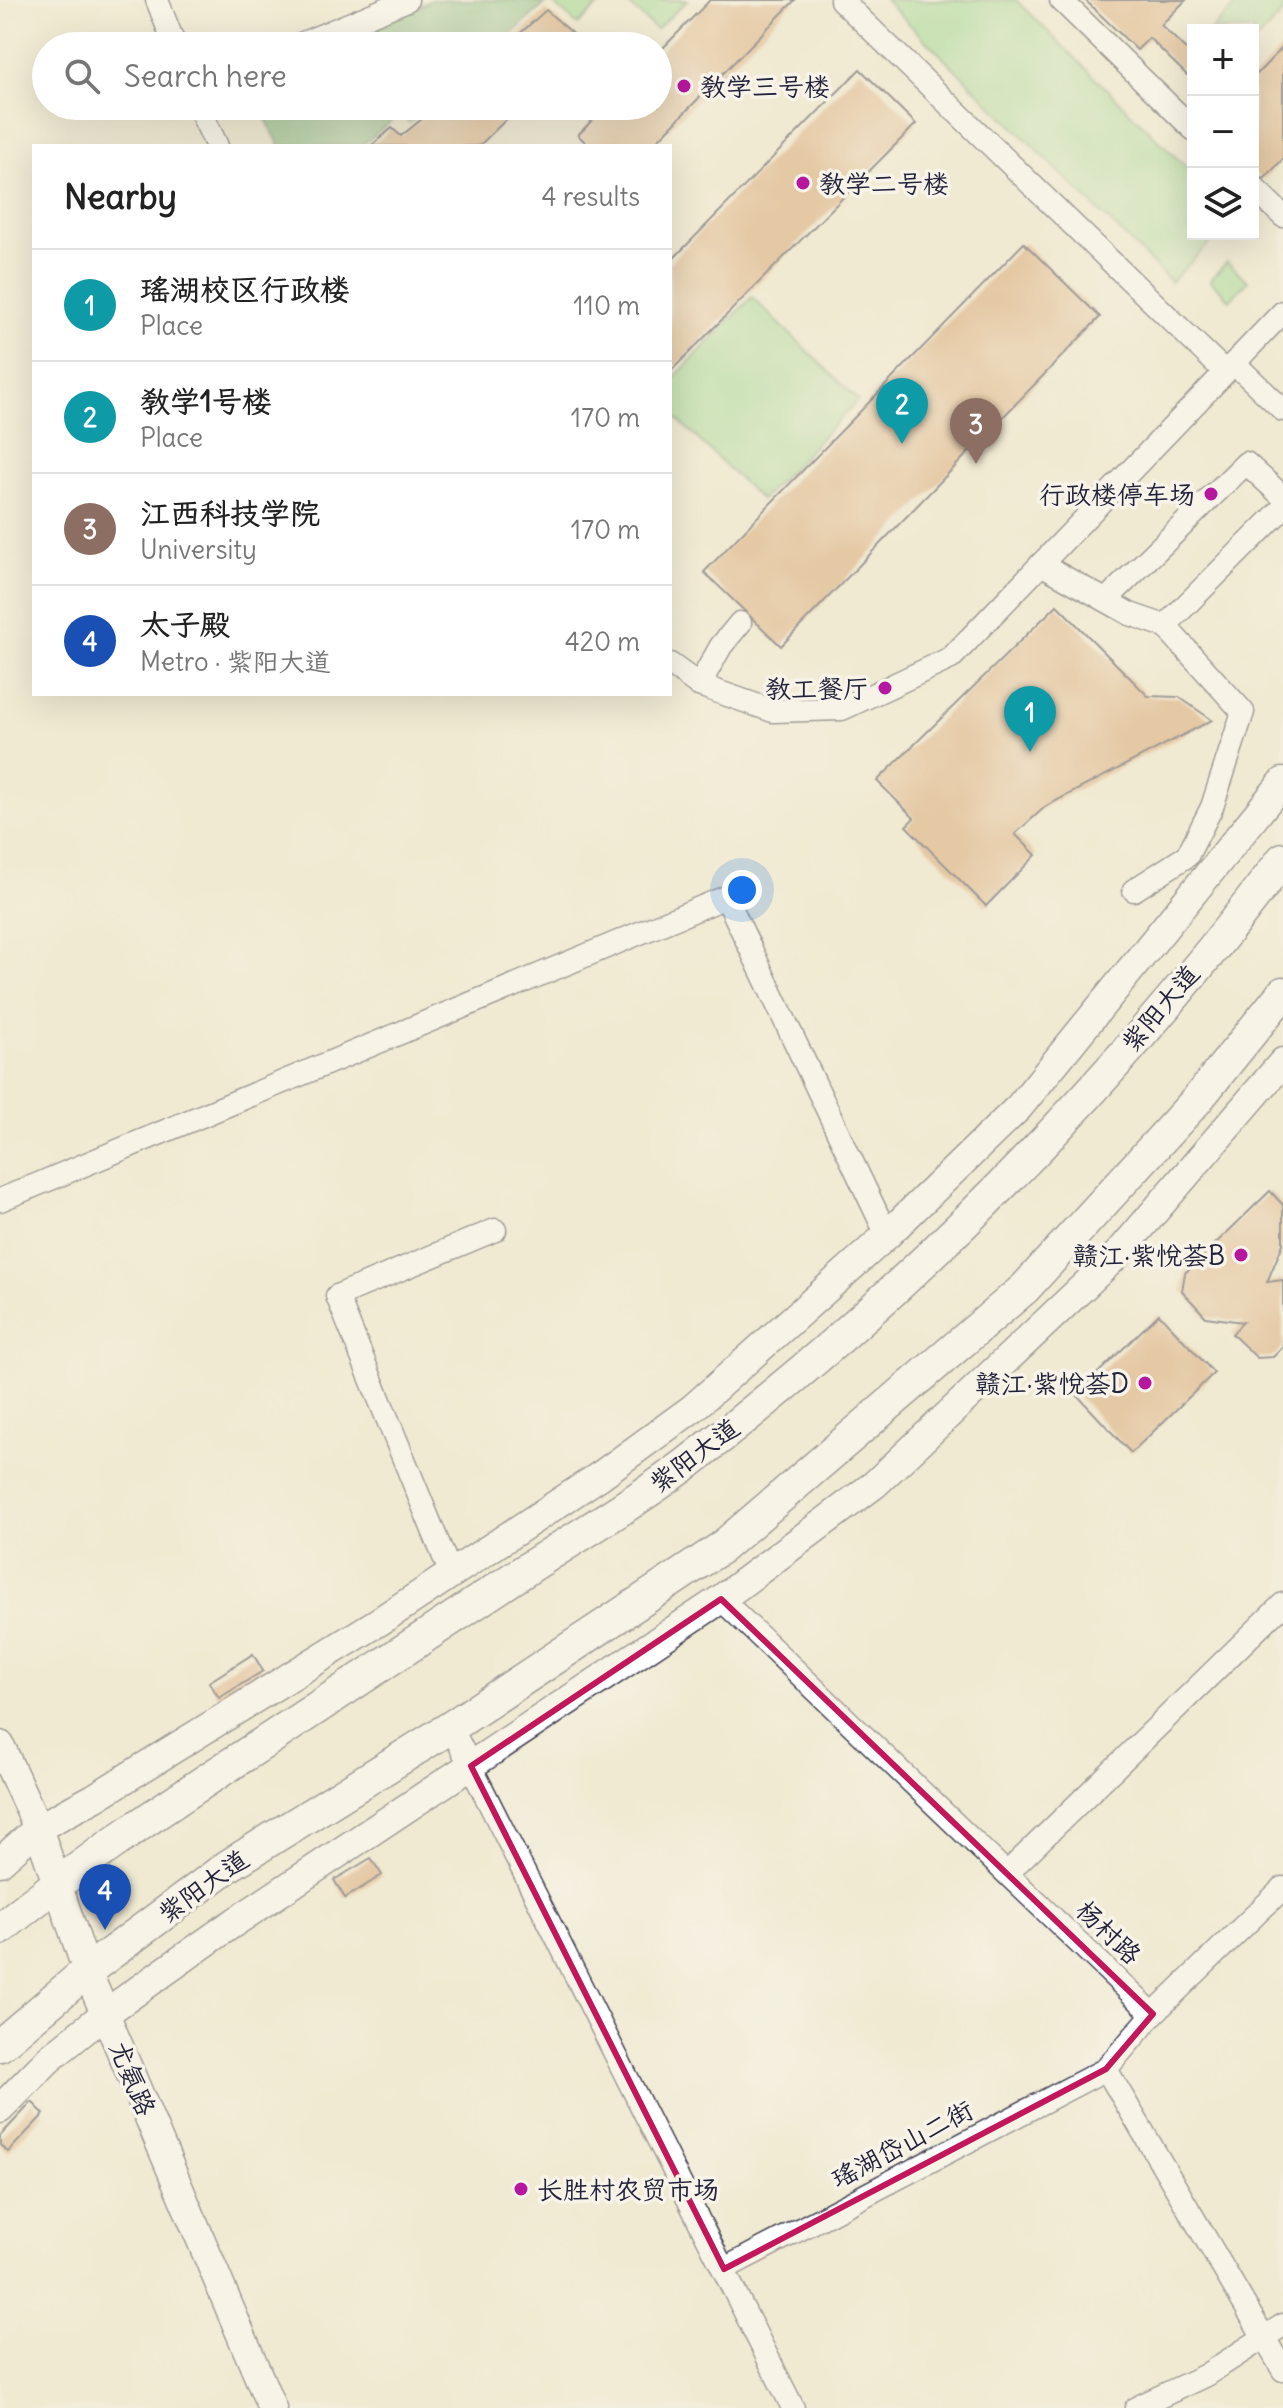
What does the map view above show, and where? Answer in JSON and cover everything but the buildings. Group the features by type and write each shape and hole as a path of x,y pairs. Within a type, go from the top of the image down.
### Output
{"highway":[{"name":"紫阳大道","path":"0,1929 55,1884 682,1467 803,1369 944,1244 1055,1130 1283,859"},
{"name":"紫阳大道","path":"0,2045 87,1971 228,1866 451,1727 721,1548 1025,1288 1196,1101 1283,993"}],"main road":[{"path":"0,1862 38,1828 107,1790 451,1574 601,1475 693,1408 887,1235 1019,1107 1283,782"},
{"path":"0,2109 49,2059 106,2013 226,1928 721,1599 875,1484 1119,1253 1283,1062"},
{"name":"尤氨路","path":"0,1745 38,1828 87,1971 272,2408"}],"street":[{"path":"157,0 170,32"},
{"path":"330,32 407,0"},
{"path":"841,0 1229,367 1283,410"},
{"path":"1068,3 1187,123"},
{"path":"205,120 216,144"},
{"path":"1259,193 1283,216"},
{"path":"672,665 699,685 773,711 842,709 951,658 1283,312"},
{"path":"1106,600 1246,463 1283,497"},
{"path":"1165,626 1283,508"},
{"path":"1041,564 1130,614 1165,626 1243,712 1212,807 1187,856 1134,890"},
{"path":"699,685 721,646 740,623"},
{"path":"0,1200 726,897 887,1235"},
{"path":"451,1574 337,1296 495,1230"},
{"name":"杨村路","path":"721,1599 1153,2014"},
{"path":"1007,1873 1283,1604"},
{"path":"451,1727 793,2408"},
{"path":"1283,1888 1153,2014 1106,2069 1283,2370"},
{"name":"瑶湖岱山二街","path":"724,2269 1106,2069"},
{"path":"1136,2408 1206,2375 1283,2325"}],"highlighted area":[{"path":"721,1599 1153,2014 1106,2069 724,2269 471,1766"}],"green space":[{"path":"432,0 530,0 544,5 514,32 360,32"},
{"path":"529,0 604,0 578,25 550,1 544,5"},
{"path":"624,0 688,0 656,30"},
{"path":"885,0 1016,0 1187,168 1187,240 1213,240 1171,282"},
{"path":"1241,0 1283,0 1283,13 1259,38 1259,24 1217,24"},
{"path":"266,120 393,120 363,144 279,144"},
{"path":"1227,262 1248,281 1230,300 1210,280"},
{"path":"752,297 858,400 761,500 672,414 672,380"}],"place":[{"name":"教学三号楼","path":"684,86"},
{"name":"教学二号楼","path":"803,183"},
{"name":"教学1号楼","path":"902,444"},
{"name":"江西科技学院","path":"976,464"},
{"name":"行政楼停车场","path":"1211,494"},
{"name":"教工餐厅","path":"885,688"},
{"name":"瑶湖校区行政楼","path":"1030,752"},
{"name":"赣江·紫悦荟B","path":"1241,1255"},
{"name":"赣江·紫悦荟D","path":"1145,1383"},
{"name":"太子殿","path":"105,1930"},
{"name":"长胜村农贸市场","path":"521,2189"}]}
